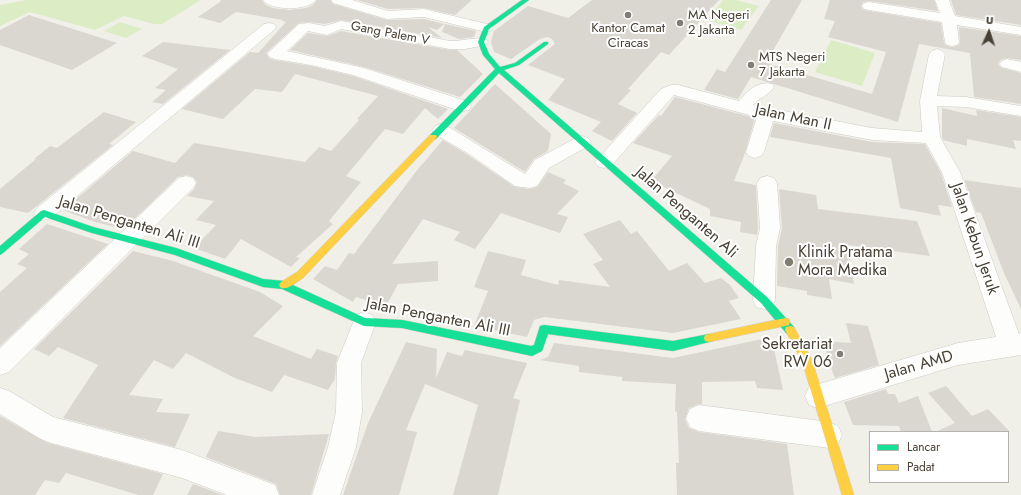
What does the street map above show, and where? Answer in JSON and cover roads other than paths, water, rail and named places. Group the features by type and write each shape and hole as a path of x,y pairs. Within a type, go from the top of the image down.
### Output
{"street":[{"path":"270,0 292,5 309,0"},
{"path":"338,0 387,15 424,13 486,28"},
{"path":"481,42 486,28 526,0"},
{"path":"942,0 949,19 952,42"},
{"path":"869,6 1021,32"},
{"name":"Gang Palem V","path":"275,54 300,30 308,26 327,31 341,25 450,45 465,45 481,42"},
{"path":"44,213 269,27"},
{"name":"Jalan Penganten Ali","path":"481,42 486,55 499,69 764,300 786,322 801,344 807,360 848,495"},
{"path":"283,285 300,275 499,69 517,64 546,43"},
{"path":"240,52 275,54 311,60 358,71 463,106"},
{"path":"931,137 928,101 937,54"},
{"path":"604,162 667,92 671,90 676,80 681,75"},
{"path":"743,107 753,95 766,88"},
{"name":"Jalan Man II","path":"671,90 678,90 766,114 872,134 919,138 931,137"},
{"path":"928,101 966,102 1021,111"},
{"path":"755,152 766,114"},
{"path":"441,130 522,181 526,182 530,181 542,164 582,142"},
{"name":"Jalan Kebun Jeruk","path":"931,137 951,172 1016,344"},
{"path":"0,364 186,183"},
{"path":"764,300 766,246 770,228 767,183"},
{"name":"Jalan Penganten Ali III","path":"0,251 44,213 92,230 176,252 263,283 283,285 364,322 402,324 532,351 538,348 544,329 674,346 786,322"},
{"path":"326,495 342,447 349,412 349,363 364,322"},
{"name":"Jalan AMD","path":"818,396 958,354 1016,344"},
{"path":"0,400 48,429 182,464 265,495"},
{"path":"699,418 829,436"}],"place":[{"name":"Kantor Camat Ciracas","path":"628,15"},
{"name":"MA Negeri 2 Jakarta","path":"680,23"},
{"name":"MTS Negeri 7 Jakarta","path":"751,65"},
{"name":"Klinik Pratama Mora Medika","path":"789,262"},
{"name":"Sekretariat RW 06","path":"840,354"}]}
